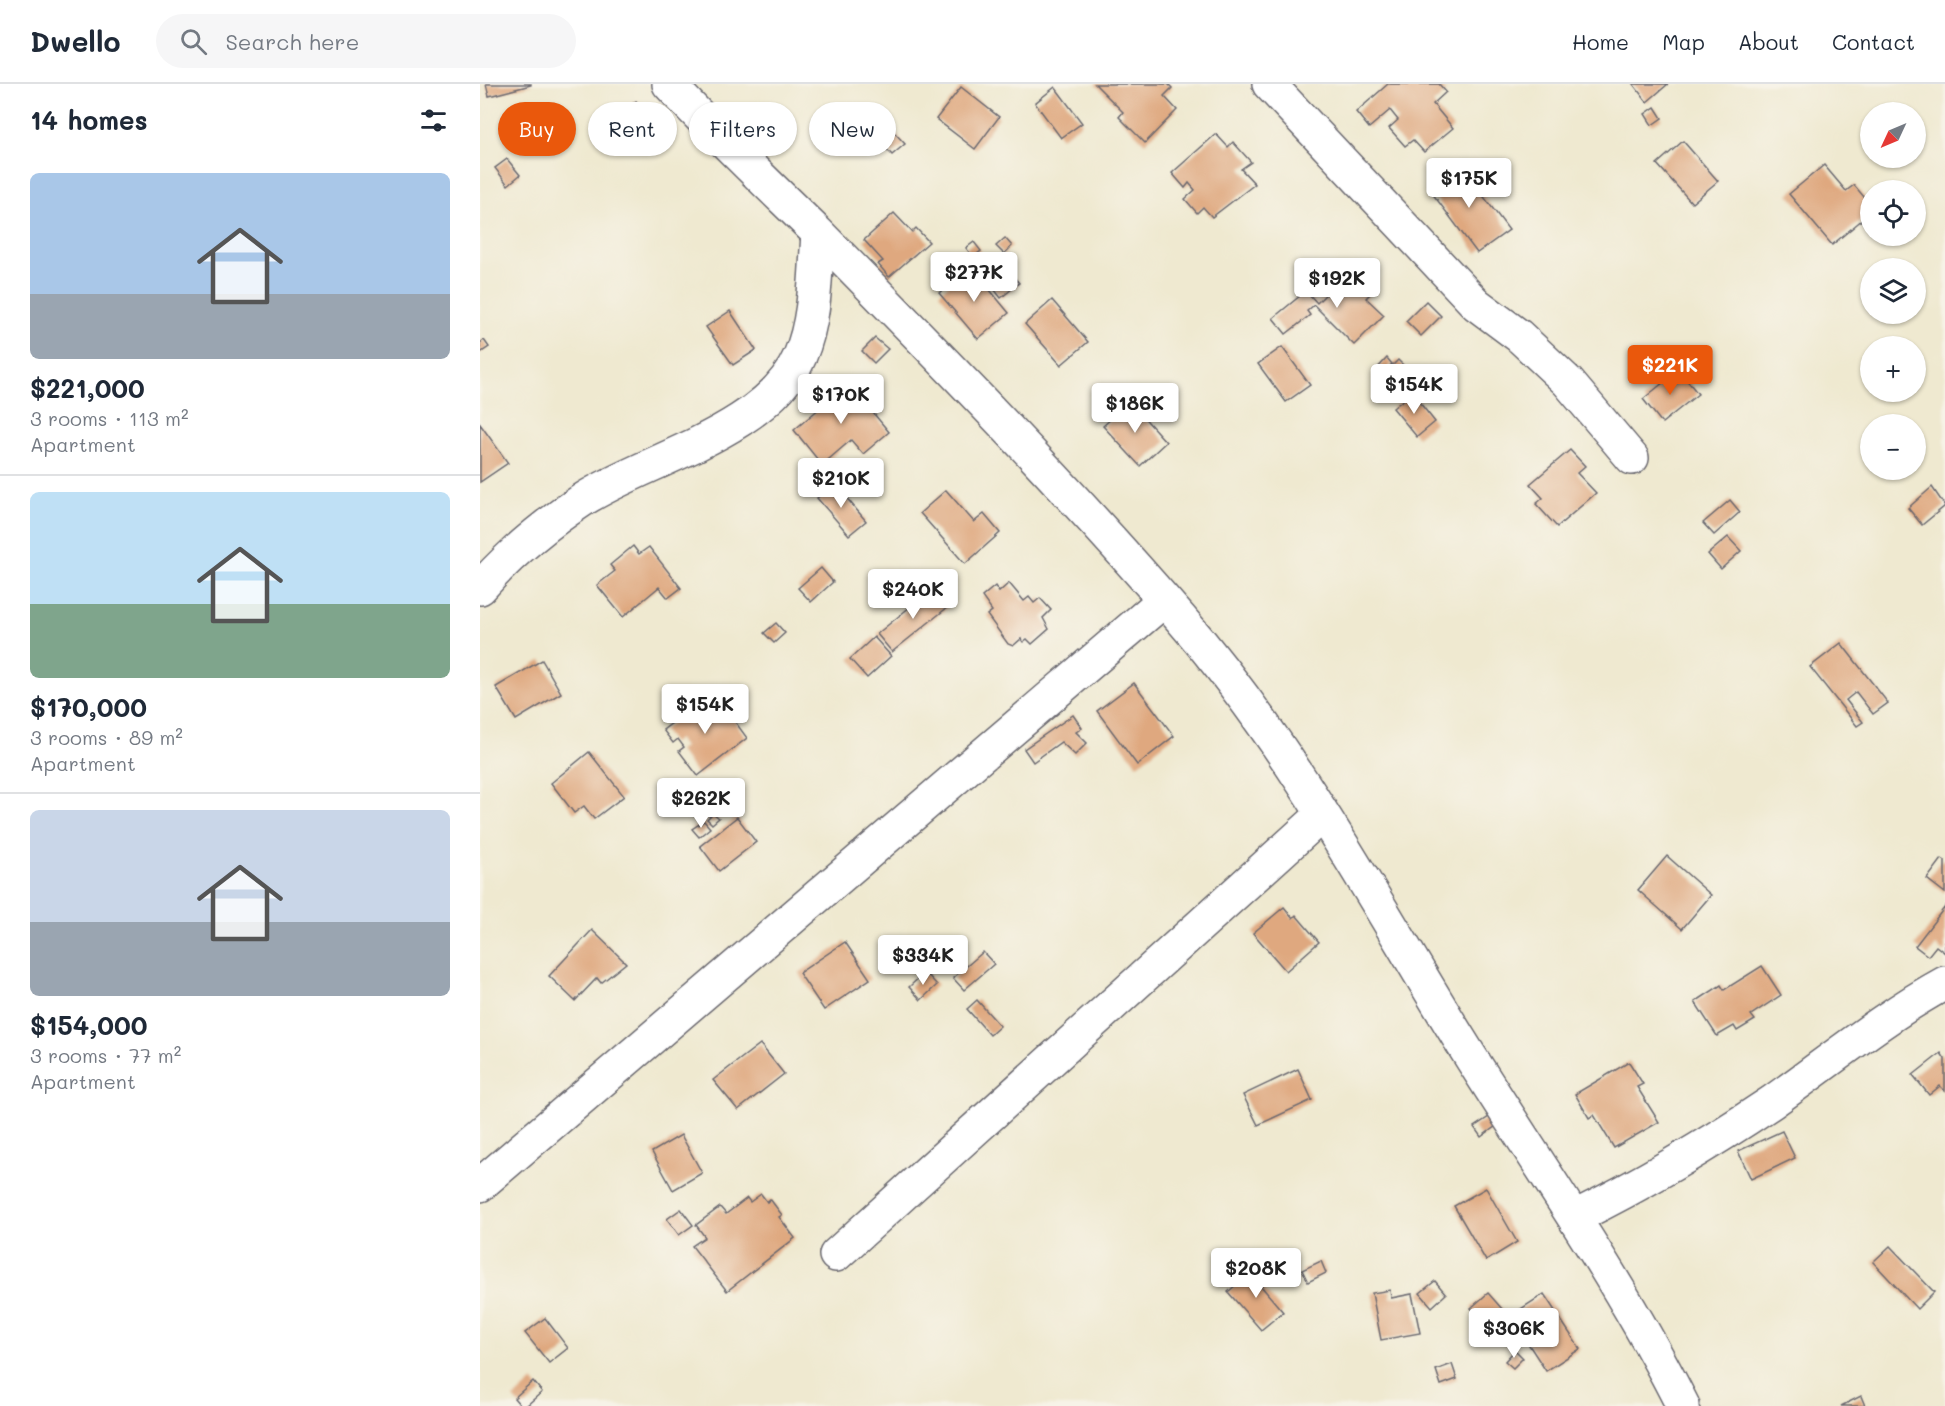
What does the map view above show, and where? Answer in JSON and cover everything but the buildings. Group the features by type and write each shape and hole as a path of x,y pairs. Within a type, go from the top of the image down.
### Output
{"street":[{"path":"669,84 996,418 1164,600 1229,677 1289,760 1477,1067 1575,1217 1664,1368 1683,1406"},
{"path":"1269,84 1476,304 1519,336 1568,382 1632,458"},
{"path":"480,588 548,524 585,498 721,433 762,402 787,378 800,357 809,330 818,234"},
{"path":"480,1185 1164,600"},
{"path":"836,1255 1322,815"},
{"path":"1575,1217 1647,1181 1704,1148 1906,1004 1945,983"}]}
